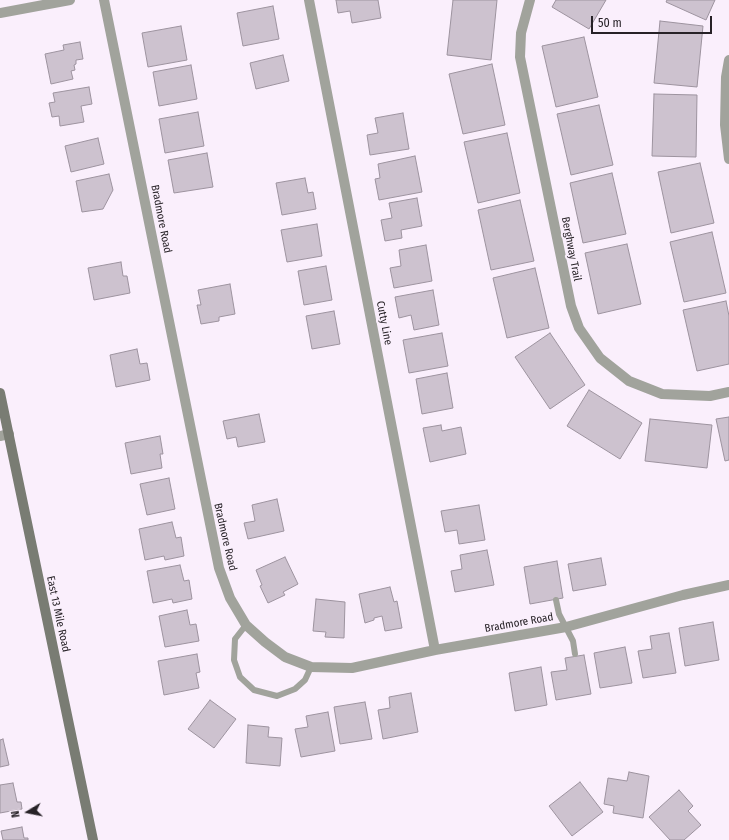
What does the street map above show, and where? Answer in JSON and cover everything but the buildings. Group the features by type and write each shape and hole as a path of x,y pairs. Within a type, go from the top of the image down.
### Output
{"main road":[{"name":"East 13 Mile Road","path":"0,393 4,435 93,840"}],"street":[{"path":"0,13 70,0"},
{"name":"Bradmore Road","path":"104,0 219,568 230,598 246,625 285,657 311,667 352,668 435,650 566,627 683,595 729,585"},
{"name":"Cutty Line","path":"309,0 435,650"},
{"name":"Berghway Trail","path":"530,0 521,34 520,57 571,306 579,328 600,358 629,381 662,394 710,396 729,392"},
{"path":"729,60 726,77 725,125 729,159"}],"lane":[{"path":"556,600 559,614 573,641 575,654"},
{"path":"246,625 235,639 234,660 240,677 254,690 277,696 295,689 305,680 311,667"}]}
